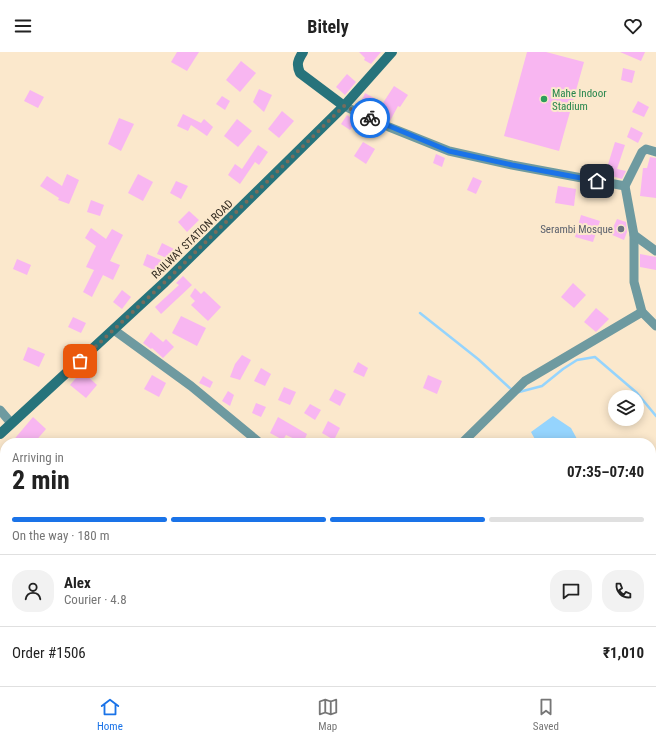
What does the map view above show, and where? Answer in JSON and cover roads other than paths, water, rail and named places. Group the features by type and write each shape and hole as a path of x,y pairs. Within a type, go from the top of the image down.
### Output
{"street":[{"path":"303,52 298,60 297,67 300,74 344,106 389,127 449,151 512,165 626,186"},
{"name":"RAILWAY STATION ROAD","path":"0,434 114,330 344,106 392,52"},
{"path":"656,152 646,149 642,152 626,186 634,235 634,282 642,312 656,326"},
{"path":"634,235 656,251"},
{"path":"467,438 525,381 642,312"},
{"path":"114,330 191,386 254,438"},
{"path":"0,410 11,423"}],"water":[{"path":"553,416 571,428 576,438 534,438 531,432"}],"waterway":[{"path":"420,313 478,359 513,391"},
{"path":"519,392 542,386 577,360 595,357 637,393 656,416"}],"place":[{"name":"Mahe Indoor Stadium","path":"544,99"},
{"name":"Serambi Mosque","path":"621,229"}]}
